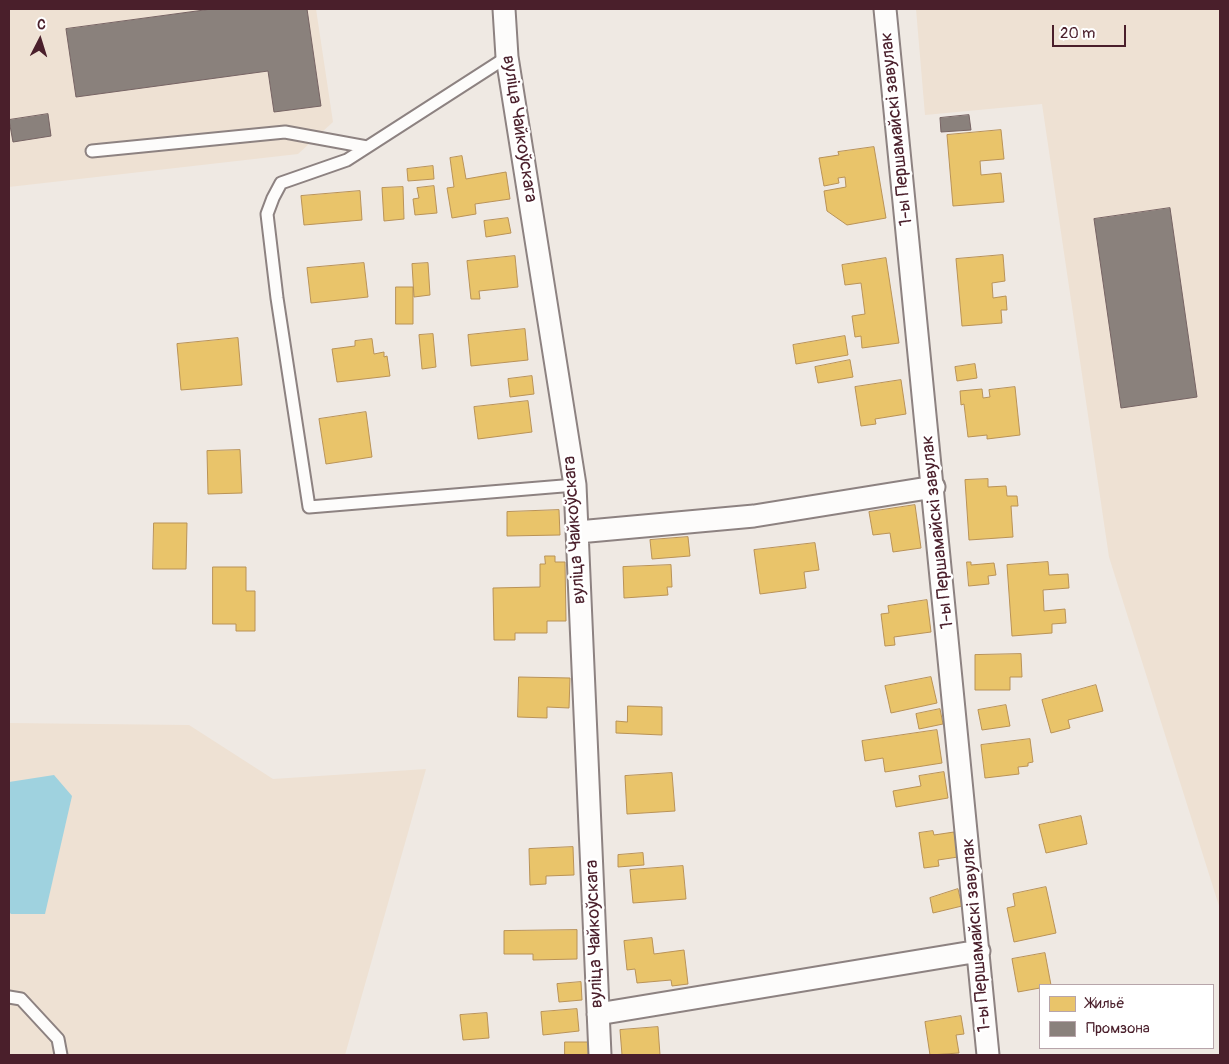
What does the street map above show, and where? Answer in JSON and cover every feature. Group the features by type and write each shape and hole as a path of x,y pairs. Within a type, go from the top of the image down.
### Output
{"street":[{"name":"вуліца Чайкоўскага","path":"504,9 507,57 575,486 600,1055"},
{"name":"1-ы Першамайскі завулак","path":"885,9 934,487 988,1055"},
{"path":"578,532 754,516 934,487"},
{"path":"598,1014 979,951"}],"lane":[{"path":"507,57 347,160 281,183 273,198 268,214 277,298 309,507 575,486"},
{"path":"92,151 285,132 367,147"},
{"path":"9,997 21,999 58,1039 61,1055"}],"shaded area":[{"path":"9,9 316,9 333,122 298,154 9,187"},
{"path":"916,9 1220,9 1220,909 1109,557 1042,104 925,115"},
{"path":"9,723 189,725 273,779 426,769 345,1055 9,1055"}],"water":[{"path":"54,775 72,796 45,914 11,914 9,912 9,782"}],"building: Жильё":[{"path":"1001,130 1004,159 980,161 981,175 1001,173 1004,202 953,206 947,135"},
{"path":"874,147 886,218 847,225 827,211 824,191 846,187 845,177 838,178 839,183 824,186 819,158 839,155 838,152"},
{"path":"462,156 466,179 506,172 510,199 475,204 476,214 452,218 447,188 454,187 450,158"},
{"path":"433,166 434,179 408,181 407,169"},
{"path":"434,186 437,213 415,215 413,199 419,198 417,188"},
{"path":"403,187 404,219 384,221 382,188"},
{"path":"360,191 362,220 304,225 301,196"},
{"path":"508,218 511,233 486,237 484,221"},
{"path":"1003,255 1005,281 992,283 993,298 1006,296 1007,310 1001,310 1002,323 962,326 956,259"},
{"path":"515,256 518,287 479,291 480,299 471,299 467,261"},
{"path":"886,258 899,343 862,348 861,336 855,337 852,316 865,314 861,283 845,285 842,265"},
{"path":"364,263 368,297 311,303 307,268"},
{"path":"428,263 430,295 414,297 412,264"},
{"path":"396,287 413,287 413,324 396,324"},
{"path":"525,329 528,360 471,366 468,335"},
{"path":"433,334 436,367 422,369 419,335"},
{"path":"845,336 848,355 796,364 793,345"},
{"path":"238,338 242,385 181,390 177,344"},
{"path":"372,339 374,354 384,352 384,357 387,356 390,376 337,382 332,349 355,346 355,341"},
{"path":"850,360 853,377 818,383 815,367"},
{"path":"975,364 977,378 957,381 955,367"},
{"path":"532,376 534,394 510,397 508,379"},
{"path":"901,380 906,414 875,419 876,424 861,426 855,387"},
{"path":"1015,387 1020,435 987,439 987,435 968,437 964,404 961,405 960,391 982,389 983,398 990,397 989,390"},
{"path":"528,401 532,432 478,439 474,407"},
{"path":"366,412 372,457 326,464 319,419"},
{"path":"240,450 242,493 208,494 207,451"},
{"path":"988,479 988,487 1006,486 1007,496 1017,496 1018,506 1011,506 1013,537 969,540 965,480"},
{"path":"915,505 921,548 893,552 890,533 873,535 869,512"},
{"path":"559,510 560,535 507,536 507,512"},
{"path":"154,523 187,523 186,569 153,569"},
{"path":"688,537 690,556 652,559 650,540"},
{"path":"815,543 819,570 804,572 806,588 760,594 754,550"},
{"path":"545,556 555,556 555,562 565,562 566,621 547,621 547,633 515,633 515,640 494,640 493,588 540,587 540,564 545,564"},
{"path":"967,562 971,562 971,565 994,563 996,575 988,576 989,584 969,586"},
{"path":"1048,562 1049,575 1068,574 1069,588 1043,590 1044,611 1065,609 1066,623 1052,624 1052,633 1012,636 1007,565"},
{"path":"671,565 672,587 667,587 668,595 624,598 623,567"},
{"path":"213,567 246,567 246,591 255,591 255,631 236,631 236,624 213,624"},
{"path":"927,600 931,632 894,637 895,645 885,646 881,614 889,613 888,606"},
{"path":"1021,654 1022,677 1010,677 1010,690 975,690 975,655"},
{"path":"519,677 570,678 569,708 547,707 547,718 518,717"},
{"path":"931,677 937,703 891,713 885,686"},
{"path":"1096,685 1103,711 1068,720 1070,728 1051,733 1042,700"},
{"path":"1006,705 1010,726 982,730 978,710"},
{"path":"628,706 662,707 662,735 616,733 616,721 627,722"},
{"path":"940,709 943,724 919,729 916,714"},
{"path":"937,730 942,763 885,772 883,758 865,761 862,741"},
{"path":"1030,739 1033,762 1028,763 1028,766 1018,767 1019,774 985,778 981,745"},
{"path":"944,772 948,798 896,807 893,791 921,786 919,776"},
{"path":"672,773 675,811 627,814 625,776"},
{"path":"1081,816 1087,844 1046,853 1039,825"},
{"path":"933,831 934,835 954,832 958,857 938,860 939,866 924,868 919,833"},
{"path":"573,847 574,875 546,876 546,884 530,885 529,849"},
{"path":"643,853 644,865 618,867 618,855"},
{"path":"683,866 686,899 633,903 630,870"},
{"path":"1046,887 1056,933 1014,942 1007,908 1015,906 1013,894"},
{"path":"958,889 962,906 933,913 930,898"},
{"path":"577,930 577,959 533,960 533,954 504,954 504,931"},
{"path":"652,938 654,954 684,950 688,984 672,986 671,980 637,983 635,969 627,970 624,941"},
{"path":"1045,953 1051,984 1039,984 1039,988 1018,992 1012,959"},
{"path":"581,982 582,1000 559,1002 557,984"},
{"path":"577,1009 579,1031 543,1035 541,1012"},
{"path":"487,1013 489,1038 463,1040 460,1015"},
{"path":"961,1016 964,1034 956,1035 959,1053 930,1055 925,1022"},
{"path":"658,1027 660,1055 622,1055 620,1030"},
{"path":"565,1042 589,1042 589,1055 565,1055"}],"building: Промзона":[{"path":"212,9 307,9 321,106 274,112 268,71 76,97 66,29"},
{"path":"48,114 51,136 13,142 9,120"},
{"path":"969,115 971,130 941,132 940,118"},
{"path":"1170,208 1197,397 1121,408 1094,219"}]}
